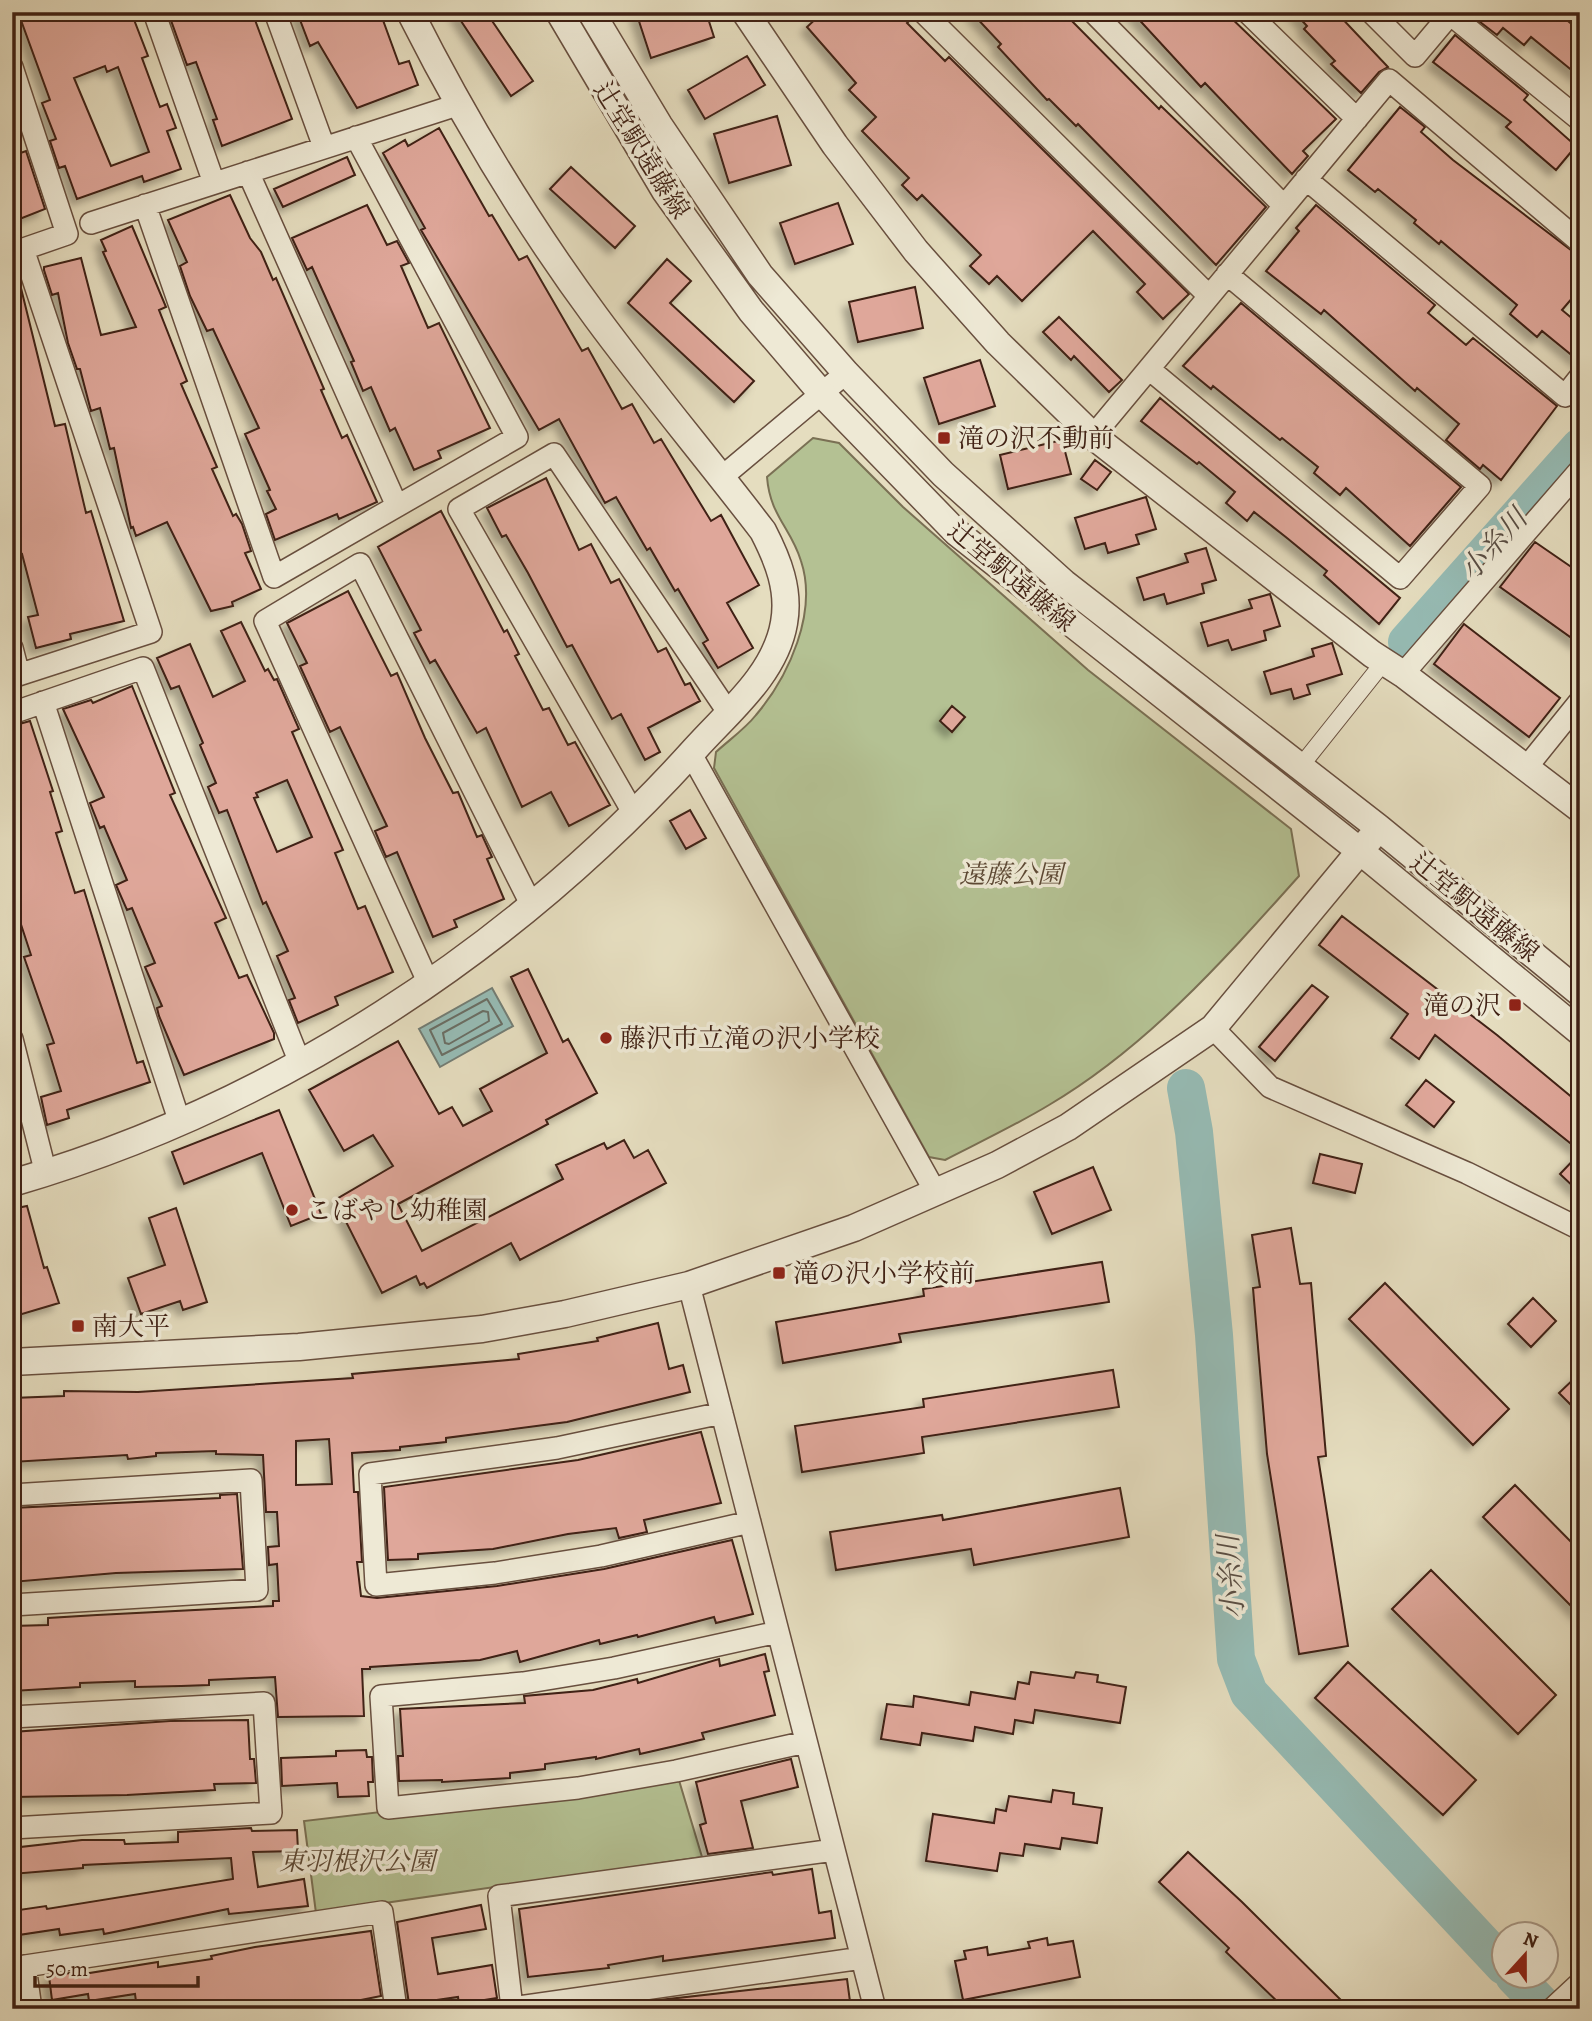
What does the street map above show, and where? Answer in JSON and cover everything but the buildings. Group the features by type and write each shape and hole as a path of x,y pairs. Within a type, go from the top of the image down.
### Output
{"street":[{"path":"154,12 214,183"},
{"path":"275,12 324,147"},
{"path":"12,1183 46,1174 180,1123 300,1063 429,984 532,906 634,814 755,684 774,654 784,623 785,592 778,562 763,531 596,317 536,230 457,104 411,12"},
{"name":"辻堂駅遠藤線","path":"559,12 665,191 751,311 823,395 956,532 1360,851 1580,1032"},
{"name":"辻堂駅遠藤線","path":"591,12 659,125 760,275 846,373 943,474 1064,583 1379,828 1580,993"},
{"path":"745,12 835,145 916,251 998,343 1093,436 1580,809"},
{"path":"923,12 1209,296"},
{"path":"1093,12 1284,206"},
{"path":"1247,12 1357,119"},
{"path":"1371,12 1415,57 1451,13 1580,120"},
{"path":"12,67 67,234 18,251 150,632 16,676 12,648"},
{"path":"1093,436 1389,80 1580,242"},
{"path":"91,223 457,104"},
{"path":"145,205 274,577 517,438 356,137"},
{"path":"248,172 397,506"},
{"path":"1306,180 1565,396 1580,377"},
{"path":"1149,369 1400,578 1480,486 1227,274"},
{"path":"722,477 846,373"},
{"path":"634,814 459,509 554,454 728,712"},
{"path":"1300,767 1580,470"},
{"path":"429,984 265,621 360,564 532,906"},
{"path":"12,713 144,668 300,1063"},
{"path":"1526,768 1580,701"},
{"path":"43,702 180,1123"},
{"path":"691,754 936,1193"},
{"path":"12,1362 395,1340 565,1314 689,1285 842,1233 936,1193 1068,1127 1213,1028 1379,828"},
{"path":"1213,1028 1270,1087 1467,1173 1580,1229"},
{"path":"12,1039 46,1174"},
{"path":"689,1285 875,2009"},
{"path":"722,1413 557,1448 370,1474 376,1585 495,1573 601,1556 750,1522"},
{"path":"12,1495 251,1480 257,1590 12,1605"},
{"path":"778,1632 614,1668 523,1683 381,1696 388,1808 578,1788 676,1771 806,1742"},
{"path":"12,1717 264,1703 271,1813 12,1828"},
{"path":"834,1850 499,1896 512,2008 862,1958"},
{"path":"31,2009 19,1967 382,1912 396,2009"},
{"path":"1552,2009 1577,1991"}],"green space":[{"name":"遠藤公園","path":"813,438 839,443 903,507 1088,670 1291,829 1299,876 1182,1001 1119,1057 1085,1082 1024,1120 945,1160 929,1157 714,768 716,752 756,715 779,682 789,663 803,622 806,601 801,561 776,512 767,477"},
{"name":"東羽根沢公園","path":"678,1777 702,1857 316,1913 304,1821"}],"water":[{"path":"492,988 513,1026 440,1067 419,1029"}],"waterway":[{"name":"小糸川","path":"1407,642 1580,447"},
{"name":"小糸川","path":"1186,1088 1194,1132 1214,1335 1236,1659 1249,1693 1490,1951"},
{"name":"小糸川","path":"1528,1990 1546,2009"}],"place":[{"name":"滝の沢不動前","path":"944,438"},
{"name":"滝の沢","path":"1515,1005"},
{"name":"藤沢市立滝の沢小学校","path":"606,1038"},
{"name":"こばやし幼稚園","path":"292,1210"},
{"name":"滝の沢小学校前","path":"779,1273"},
{"name":"南大平","path":"78,1326"}]}
